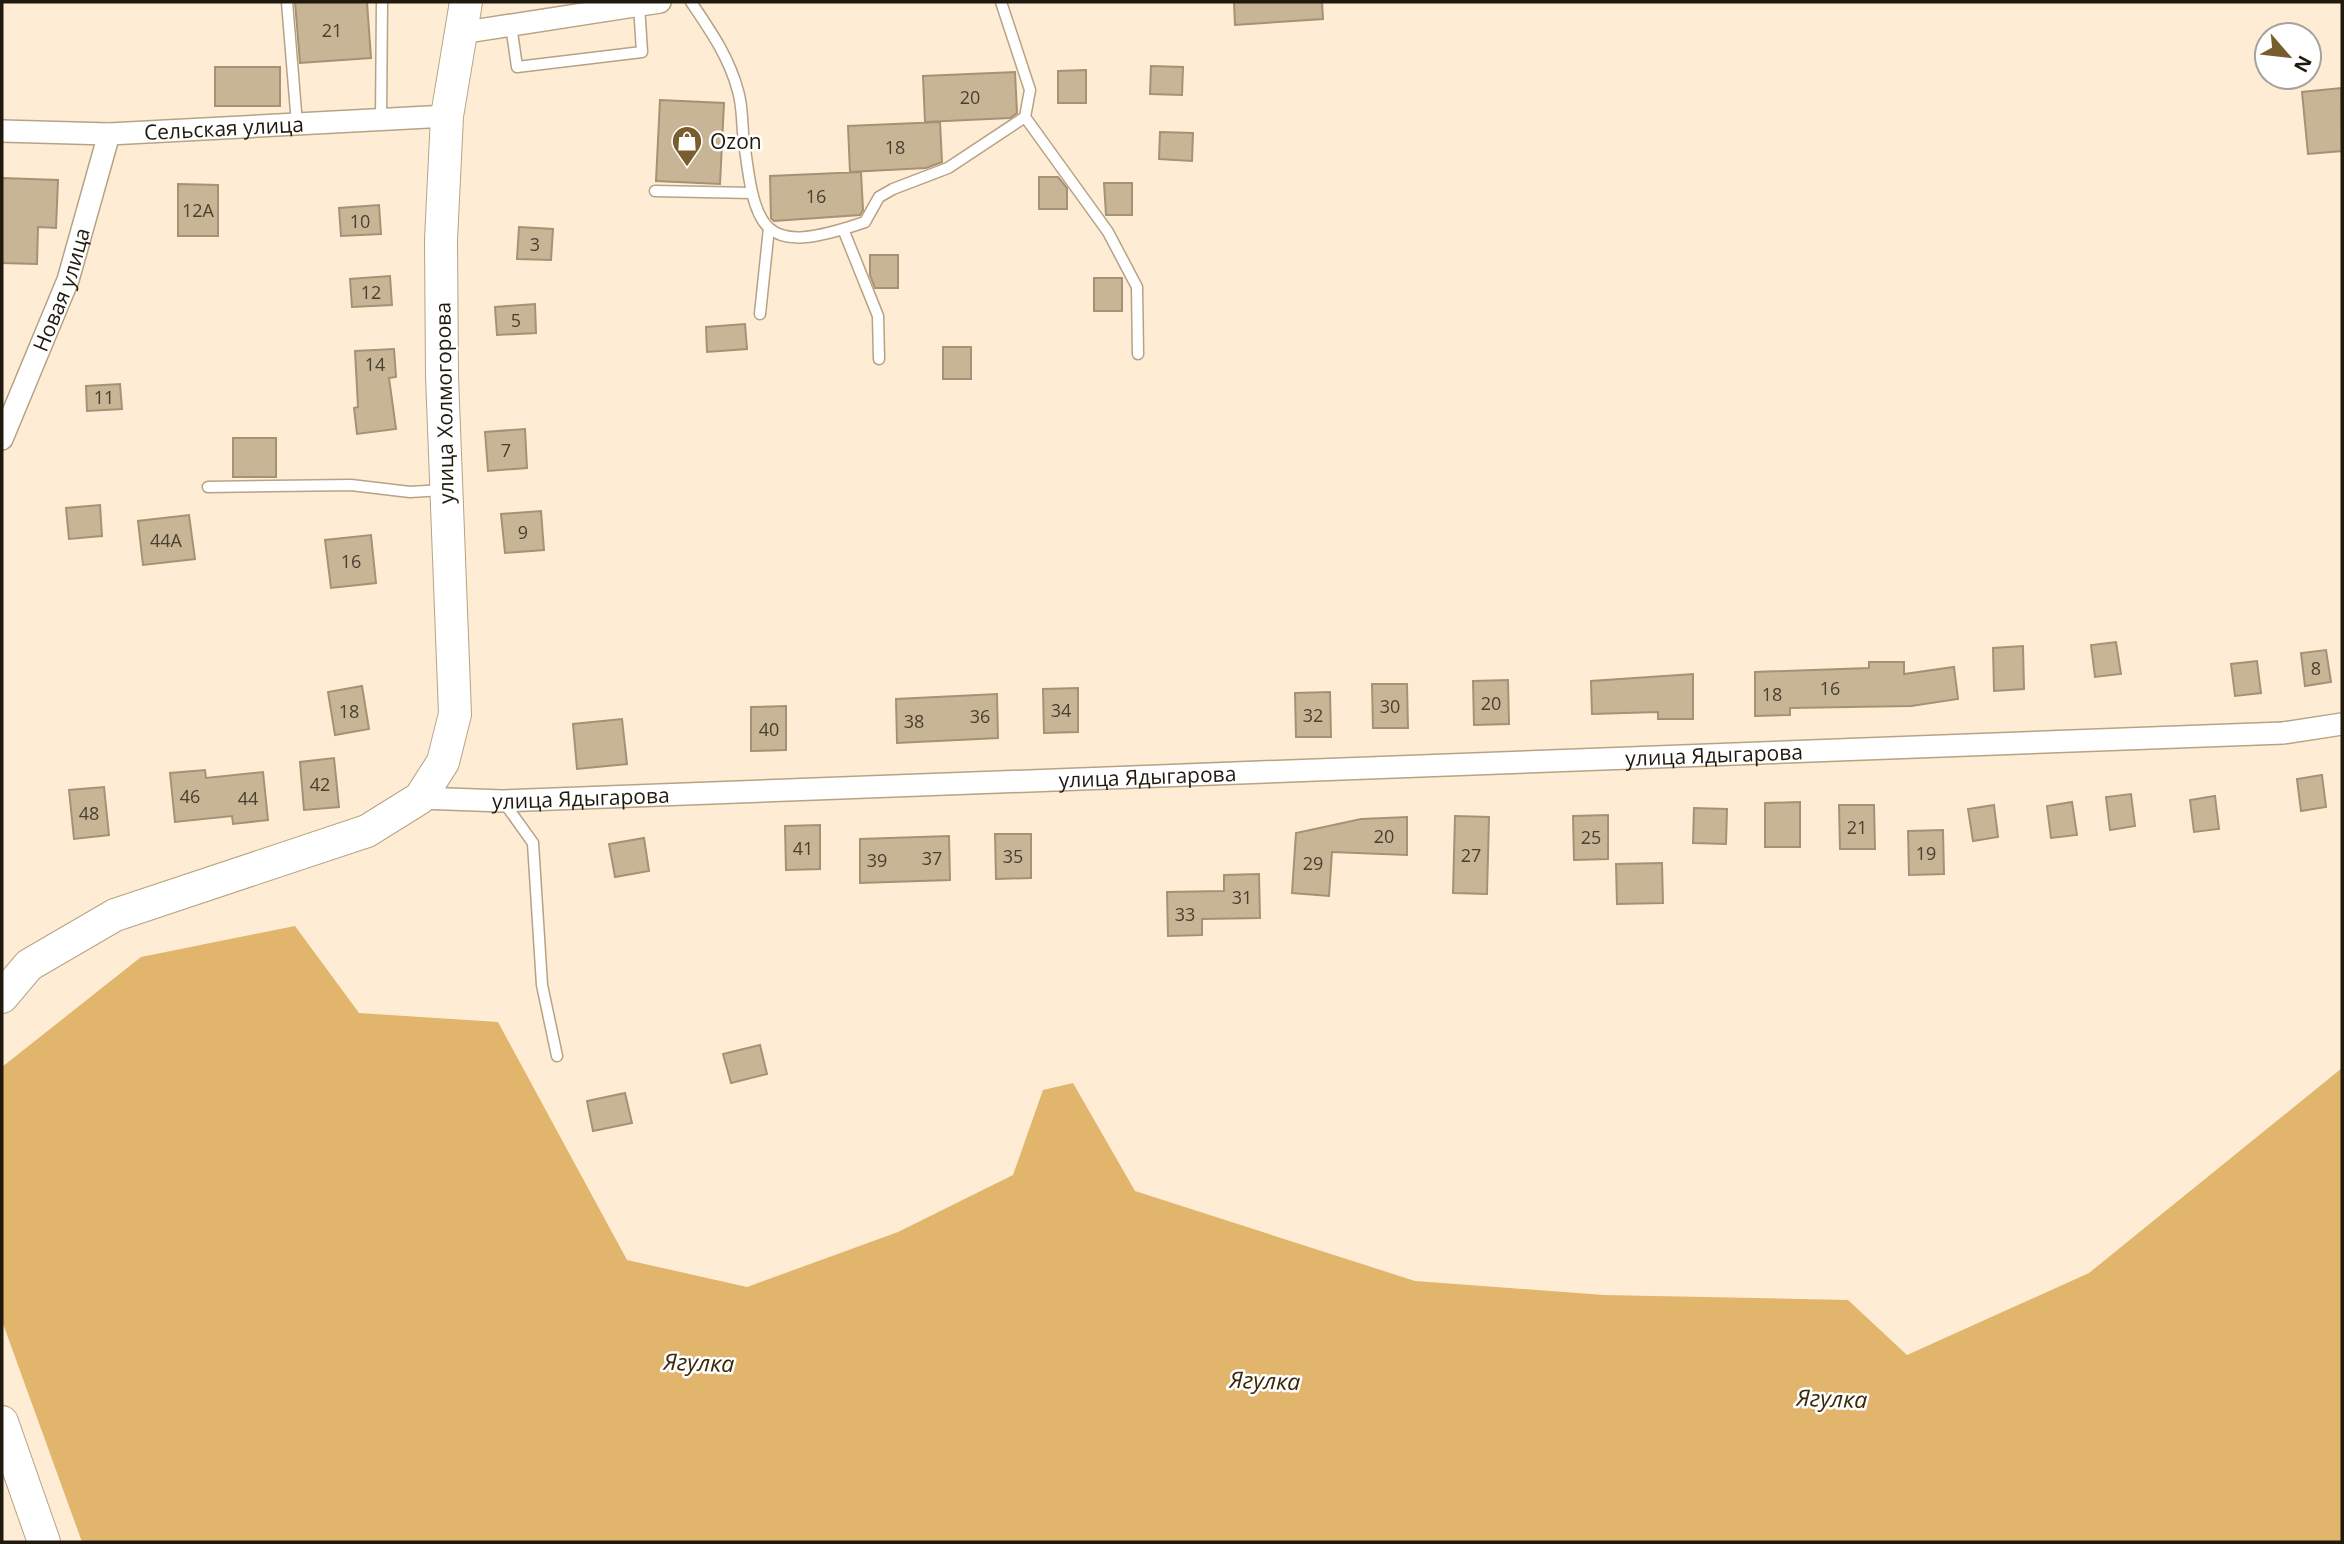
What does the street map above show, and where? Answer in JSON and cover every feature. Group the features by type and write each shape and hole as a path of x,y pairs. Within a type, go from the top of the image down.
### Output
{"street":[{"name":"улица Холмогорова","path":"420,798 443,762 455,714 446,490 441,240 447,116 466,2"},
{"path":"460,33 650,3"},
{"name":"Сельская улица","path":"2,131 109,134 447,116"},
{"name":"Новая улица","path":"2,439 68,280 109,134"},
{"name":"улица Ядыгарова","path":"420,798 503,802 2283,733 2342,724"},
{"path":"2,997 29,965 115,915 367,831 420,798"},
{"path":"2,1422 44,1542"}],"lane":[{"path":"287,2 297,124"},
{"path":"381,120 382,2"},
{"path":"691,2 723,49 739,93 752,193 758,216 769,228 786,238 801,239 866,222 879,197 948,168 1025,117 1030,90 1001,2"},
{"path":"511,25 516,67 642,52 650,3"},
{"path":"1025,117 1108,232 1137,287 1138,354"},
{"path":"655,191 752,193"},
{"path":"760,314 769,228"},
{"path":"843,229 877,316 879,359"},
{"path":"208,487 351,485 410,492 446,490"},
{"path":"503,802 533,843 542,985 557,1056"}],"water":[{"name":"Ягулка","path":"295,926 359,1013 498,1022 627,1260 747,1287 898,1232 1013,1175 1043,1090 1073,1083 1135,1191 1415,1281 1604,1295 1848,1300 1907,1355 2089,1273 2342,1068 2342,1542 82,1542 2,1321 2,1067 141,957"}],"building":[{"path":"295,2 367,2 371,58 300,63"},
{"path":"1234,2 1322,2 1323,19 1235,25"},
{"path":"1151,66 1183,67 1182,95 1150,94"},
{"path":"215,67 280,67 280,106 215,106"},
{"path":"1086,70 1086,103 1058,103 1058,71"},
{"path":"1015,72 1017,113 1010,118 925,122 923,76"},
{"path":"2341,88 2342,151 2308,154 2302,92"},
{"path":"660,100 724,103 720,184 656,181"},
{"path":"940,122 942,162 926,168 850,172 848,126"},
{"path":"1160,132 1193,133 1192,161 1159,159"},
{"path":"861,172 863,210 860,215 774,221 771,218 770,176"},
{"path":"1039,177 1058,177 1067,188 1067,209 1039,209"},
{"path":"2,178 58,180 56,228 38,227 37,264 2,263"},
{"path":"1104,183 1132,183 1132,215 1106,215"},
{"path":"178,184 218,185 218,236 178,236"},
{"path":"379,205 381,234 341,236 339,208"},
{"path":"519,227 553,229 551,260 517,259"},
{"path":"870,255 898,255 898,288 875,288 870,275"},
{"path":"390,276 392,305 352,307 350,279"},
{"path":"1094,278 1122,278 1122,311 1094,311"},
{"path":"535,304 536,333 497,335 495,307"},
{"path":"745,324 747,349 707,352 706,327"},
{"path":"943,347 971,347 971,379 943,379"},
{"path":"394,349 396,377 389,378 396,429 357,434 354,408 358,407 355,351"},
{"path":"120,384 122,409 87,411 86,386"},
{"path":"525,429 527,468 488,471 485,432"},
{"path":"233,438 276,438 276,477 233,477"},
{"path":"100,505 102,536 69,539 66,508"},
{"path":"541,511 544,550 505,553 501,514"},
{"path":"189,515 195,559 143,565 138,521"},
{"path":"371,535 376,583 331,588 325,540"},
{"path":"2116,642 2121,674 2095,677 2091,645"},
{"path":"2023,646 2024,689 1994,691 1993,648"},
{"path":"2326,650 2331,682 2305,686 2301,653"},
{"path":"2257,661 2261,693 2235,696 2231,664"},
{"path":"1869,662 1904,662 1904,674 1954,667 1958,699 1911,706 1790,708 1790,715 1755,716 1755,672 1869,668"},
{"path":"1693,674 1693,719 1658,719 1658,712 1592,714 1591,681"},
{"path":"1508,680 1509,724 1474,725 1473,681"},
{"path":"1372,684 1407,684 1408,728 1373,728"},
{"path":"362,686 369,729 335,735 328,692"},
{"path":"1078,688 1078,732 1044,733 1043,689"},
{"path":"1330,692 1331,737 1296,737 1295,693"},
{"path":"997,694 998,738 897,743 896,699"},
{"path":"786,706 786,750 751,751 751,707"},
{"path":"622,719 627,764 577,769 573,724"},
{"path":"334,758 339,807 304,810 300,762"},
{"path":"205,770 206,778 263,772 268,820 233,824 232,816 175,822 170,773"},
{"path":"2322,775 2326,807 2301,811 2297,779"},
{"path":"104,787 109,835 74,839 69,790"},
{"path":"2131,794 2135,826 2110,830 2106,797"},
{"path":"2215,796 2219,829 2194,832 2190,800"},
{"path":"1800,802 1800,847 1765,847 1765,803"},
{"path":"2072,802 2077,835 2051,838 2047,806"},
{"path":"1839,805 1874,805 1875,849 1840,849"},
{"path":"1994,805 1998,837 1973,841 1968,809"},
{"path":"1694,808 1727,809 1726,844 1693,843"},
{"path":"1608,815 1608,859 1574,860 1573,816"},
{"path":"1455,816 1489,817 1487,894 1453,893"},
{"path":"1407,817 1407,855 1332,852 1329,896 1292,893 1296,833 1361,819"},
{"path":"820,825 820,869 786,870 785,826"},
{"path":"1943,830 1944,874 1909,875 1908,831"},
{"path":"995,834 1031,834 1031,878 996,879"},
{"path":"949,836 950,880 860,883 860,839"},
{"path":"644,838 649,871 615,877 609,844"},
{"path":"1662,863 1663,903 1617,904 1616,864"},
{"path":"1259,874 1260,918 1202,919 1202,935 1168,936 1167,892 1224,891 1224,875"},
{"path":"760,1045 767,1074 731,1083 723,1054"},
{"path":"625,1093 632,1123 593,1131 587,1101"}],"place":[{"name":"Ozon","path":"687,168"}]}
